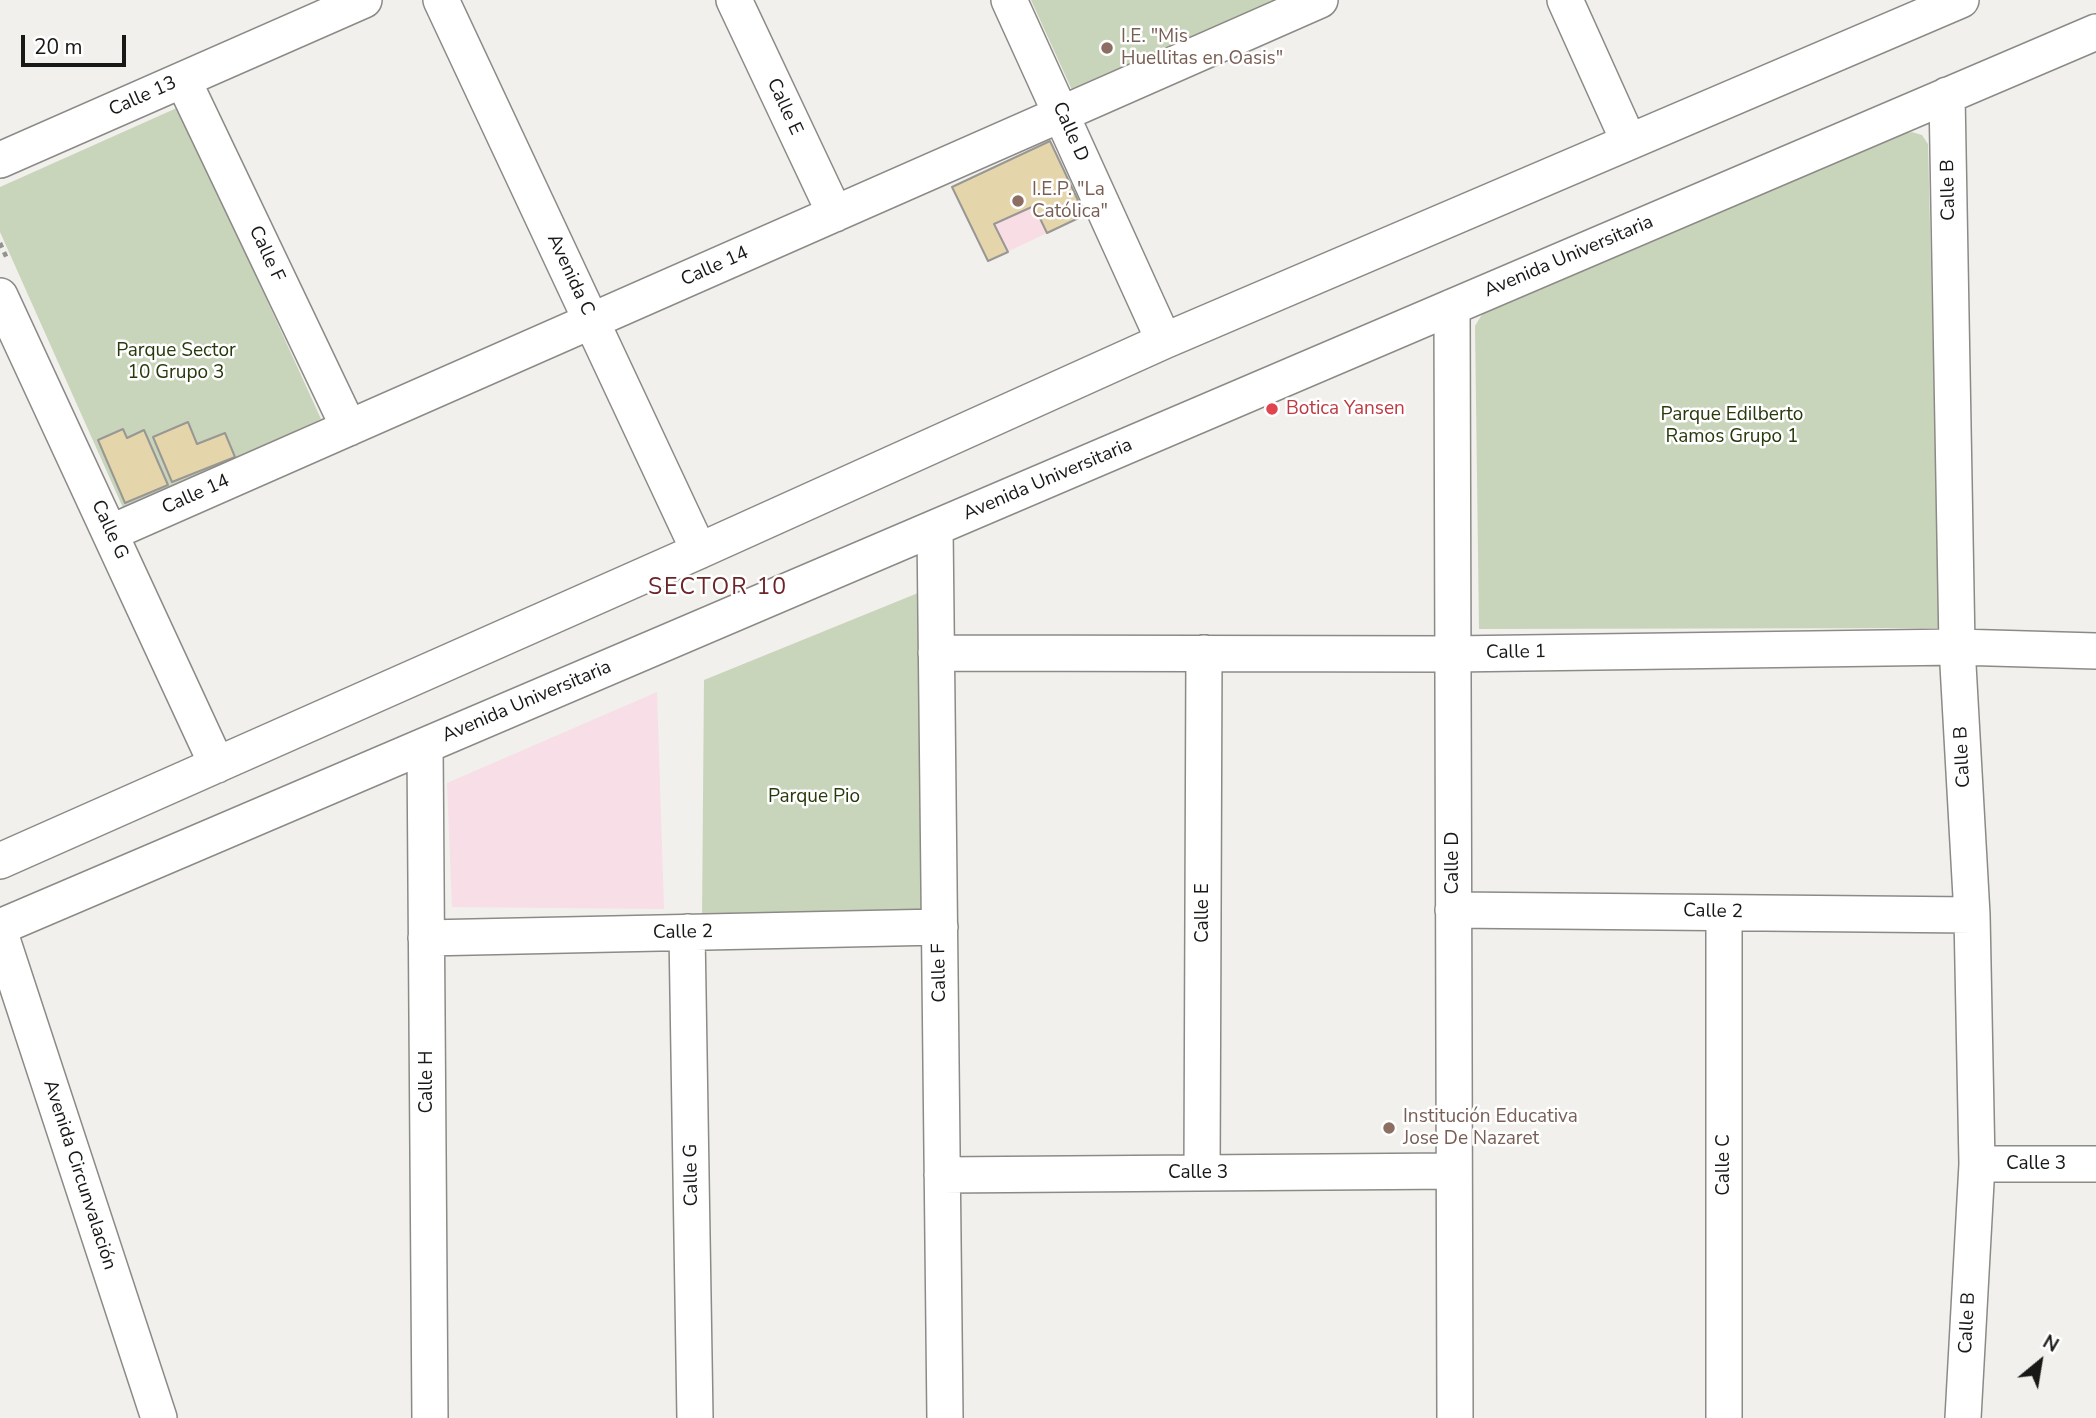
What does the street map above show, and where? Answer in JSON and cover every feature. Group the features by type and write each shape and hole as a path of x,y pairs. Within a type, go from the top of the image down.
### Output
{"street":[{"name":"Calle 13","path":"0,160 364,0"},
{"name":"Avenida C","path":"441,0 699,551"},
{"name":"Calle E","path":"734,0 835,214"},
{"name":"Calle D","path":"1009,0 1164,341"},
{"name":"Calle 14","path":"110,533 1320,0"},
{"path":"1565,0 1629,142"},
{"path":"0,861 1164,341 1961,0"},
{"name":"Avenida Universitaria","path":"0,927 2096,32"},
{"name":"Calle F","path":"183,80 349,428"},
{"name":"Calle B","path":"1947,95 1957,647 1972,915 1977,1164 1963,1418"},
{"name":"Calle G","path":"6,282 110,533 217,765"},
{"name":"Calle D","path":"1452,307 1455,1418"},
{"name":"Calle F","path":"935,528 944,1418"},
{"name":"Calle 1","path":"936,653 1452,653 1957,647 2096,651"},
{"name":"Calle E","path":"1202,1173 1203,653"},
{"name":"Calle H","path":"425,746 430,1418"},
{"name":"Calle 2","path":"1453,910 1972,915"},
{"name":"Calle C","path":"1724,913 1724,1418"},
{"name":"Calle 2","path":"426,939 940,927"},
{"name":"Calle G","path":"687,932 695,1418"},
{"name":"Avenida Circunvalación","path":"0,933 159,1418"},
{"name":"Calle 3","path":"1977,1164 2096,1164"},
{"name":"Calle 3","path":"942,1175 1454,1171"}],"path":[{"path":"0,243 6,282"}],"shaded area":[{"name":"I.E.P. \"La Católica\"","path":"1050,141 1085,215 988,261 952,187"},
{"path":"657,692 664,909 452,907 447,783"}],"green space":[{"name":"I.E. \"Mis Huellitas en Oasis\"","path":"1031,0 1280,0 1072,90"},
{"name":"Parque Sector 10 Grupo 3","path":"179,107 321,419 124,510 0,232 0,187"},
{"name":"Parque Edilberto Ramos Grupo 1","path":"1912,132 1922,135 1928,144 1940,628 1479,629 1475,326 1484,311 1896,135"},
{"name":"Parque Pio","path":"918,593 930,915 702,918 704,680"}],"building":[{"name":"I.E.P. \"La Católica\"","path":"1050,141 1085,215 1047,233 1034,206 994,224 1008,252 988,261 952,187"},
{"path":"188,422 197,444 225,433 235,457 172,482 153,437"},
{"path":"123,429 127,438 144,430 168,485 125,503 98,440"}],"place":[{"name":"I.E. \"Mis Huellitas en Oasis\"","path":"1107,48"},
{"name":"I.E.P. \"La Católica\"","path":"1018,201"},
{"name":"Botica Yansen","path":"1272,409"},
{"name":"Institución Educativa Jose De Nazaret","path":"1389,1128"}],"district":[{"name":"SECTOR 10","path":"718,588"}]}
